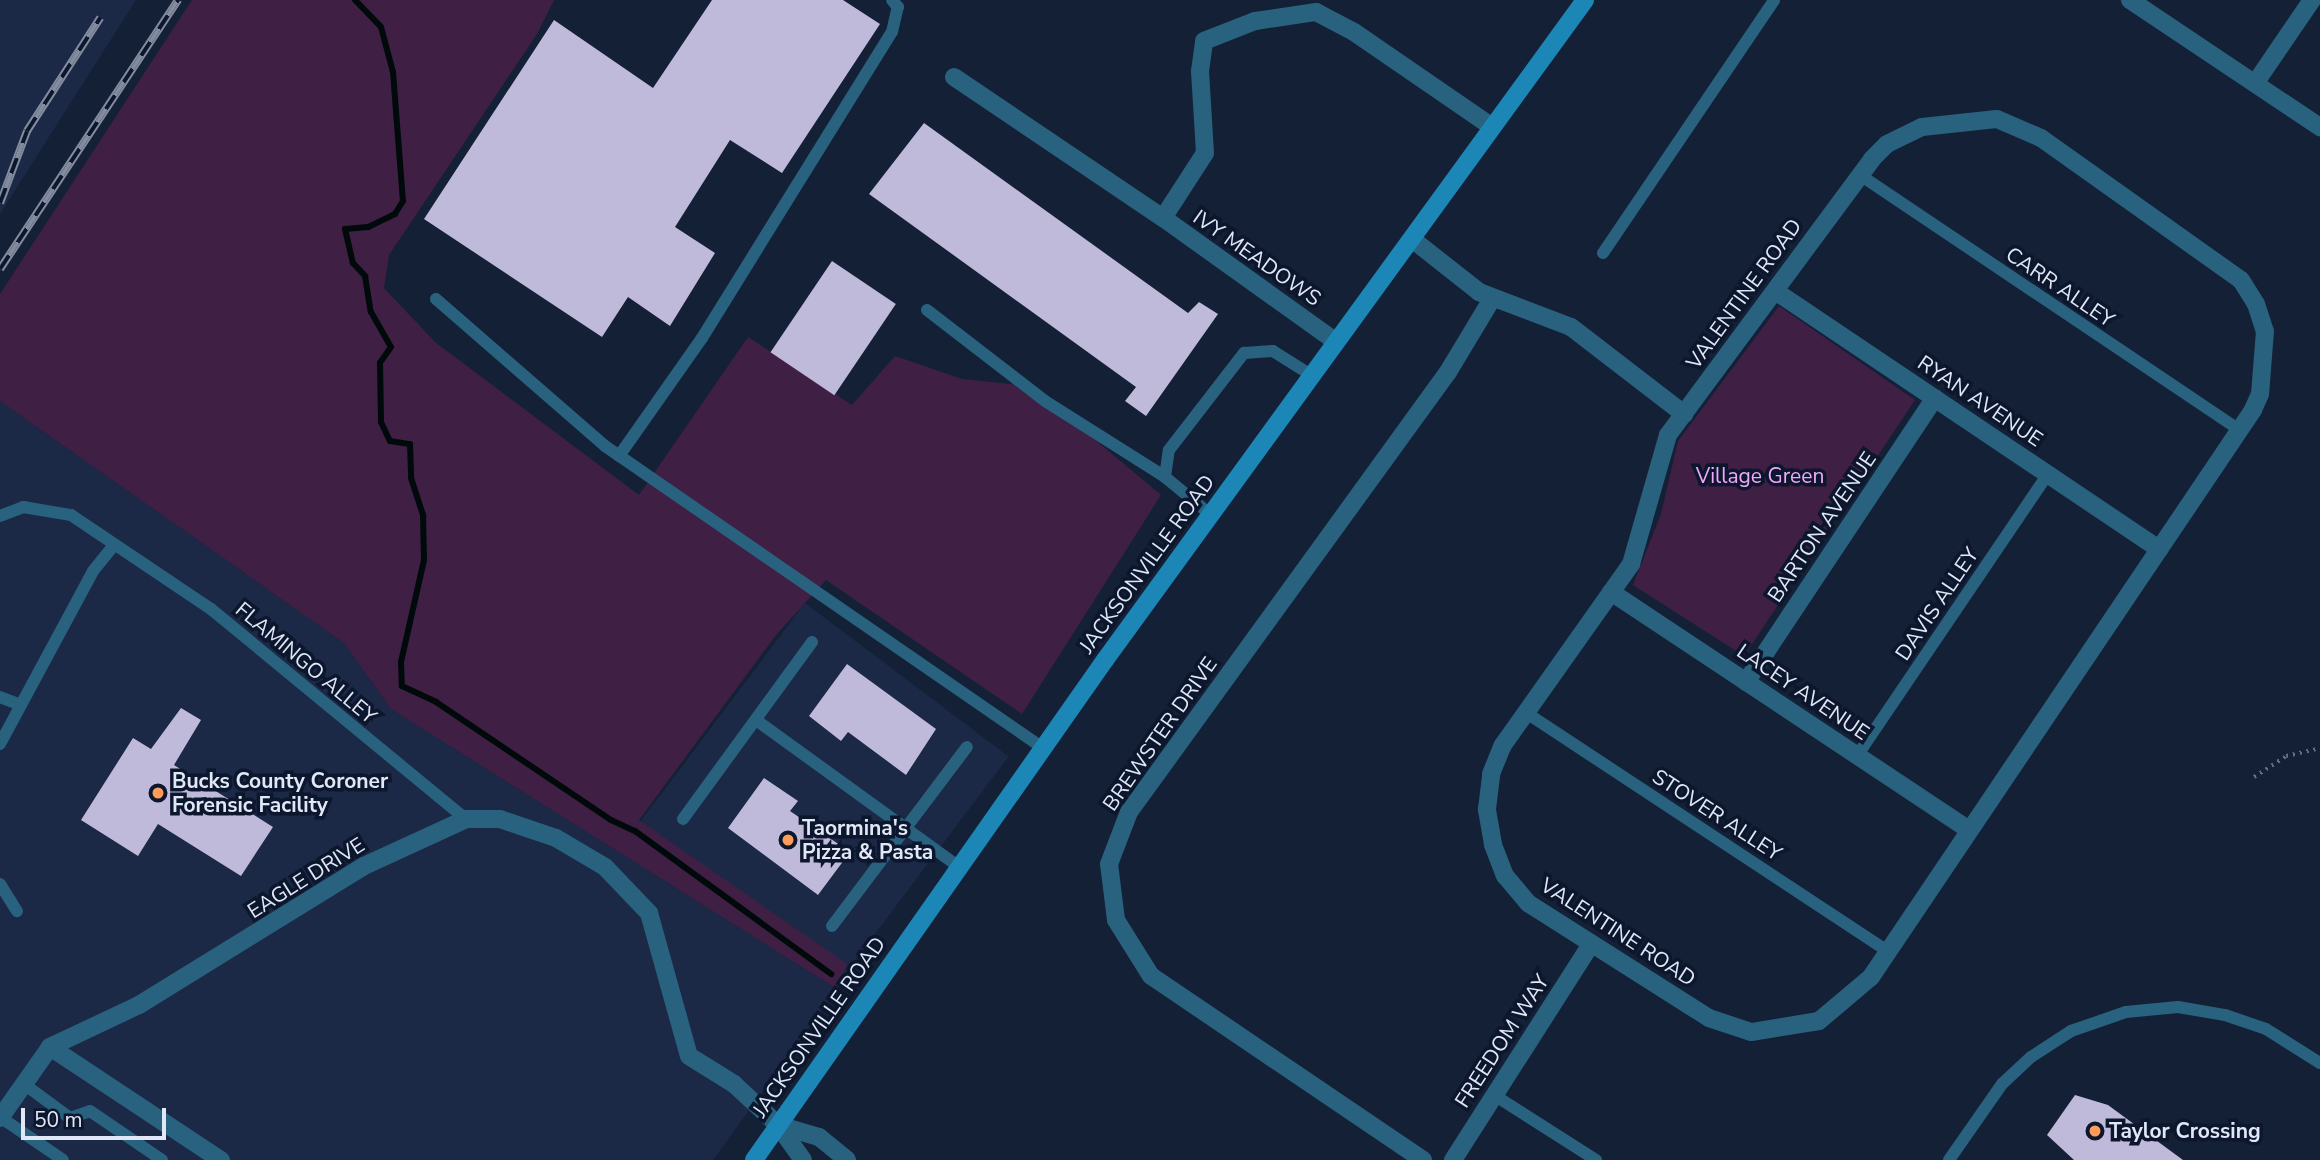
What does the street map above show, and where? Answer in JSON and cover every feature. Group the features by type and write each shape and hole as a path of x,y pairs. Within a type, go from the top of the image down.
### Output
{"main road":[{"name":"JACKSONVILLE ROAD","path":"754,1160 1043,748 1335,341 1585,0"}],"street":[{"path":"2130,0 2320,127"},
{"path":"2256,82 2312,0"},
{"name":"IVY MEADOWS","path":"1335,341 1163,218 1205,153 1200,71 1204,41 1255,21 1316,12 1354,32 1491,126"},
{"path":"954,77 1163,218"},
{"name":"VALENTINE ROAD","path":"1997,119 2041,138 2241,280 2261,316 2266,347 2260,394 2239,430 1871,977 1832,1013 1819,1021 1766,1032 1709,1018 1590,946 1516,890 1493,844 1487,809 1491,774 1525,712 1631,564 1668,435 1775,291 1860,175 1887,144 1937,124 1997,119"},
{"path":"1412,239 1492,299 1571,327 1684,414"},
{"name":"RYAN AVENUE","path":"1775,291 2159,549"},
{"name":"BREWSTER DRIVE","path":"1423,1160 1151,976 1116,920 1109,864 1129,812 1440,384 1492,299"},
{"name":"BARTON AVENUE","path":"1746,682 1935,398"},
{"name":"LACEY AVENUE","path":"1611,592 1969,830"},
{"name":"EAGLE DRIVE","path":"50,1047 139,1005 364,866 466,819 500,819 556,838 605,867 649,913 689,1056 734,1084 778,1125 803,1160"},
{"name":"FREEDOM WAY","path":"1453,1160 1590,946"},
{"path":"0,1117 50,1047 221,1160"},
{"path":"778,1125 819,1137 848,1160"}],"lane":[{"path":"619,456 709,327 892,32 898,7 892,0"},
{"path":"1603,253 1774,0"},
{"name":"CARR ALLEY","path":"1860,175 2239,430"},
{"path":"436,299 619,456 1043,748"},
{"path":"927,310 1045,401 1166,477 1212,515"},
{"path":"1166,477 1168,450 1244,353 1273,351 1311,375"},
{"name":"DAVIS ALLEY","path":"1857,756 2048,474"},
{"name":"FLAMINGO ALLEY","path":"0,516 23,507 71,515 222,618 466,819"},
{"path":"0,744 93,571 113,546"},
{"path":"683,819 812,642"},
{"path":"0,697 21,705"},
{"name":"STOVER ALLEY","path":"1525,712 1888,951"},
{"path":"755,720 959,867"},
{"path":"832,926 967,747"},
{"path":"0,884 17,911"},
{"path":"1949,1160 2002,1084 2031,1056 2071,1031 2126,1012 2178,1007 2225,1015 2266,1029 2320,1063"},
{"path":"24,1084 70,1118 90,1111 162,1160"},
{"path":"1494,1095 1596,1160"},
{"path":"0,1117 63,1160"}],"path":[{"path":"2254,776 2286,757 2320,748"}],"shaded area":[{"path":"0,0 136,0 0,214"},
{"path":"0,401 344,643 391,709 837,989 713,1160 0,1160"},
{"path":"805,603 1009,756 844,974 641,821"}],"green space":[{"path":"192,0 554,0 537,34 389,255 384,288 435,342 639,495 748,337 852,405 895,356 962,379 1031,386 1161,495 1022,714 826,580 776,635 639,820 847,964 837,989 391,709 344,643 0,401 0,294"},
{"name":"Village Green","path":"1779,306 1915,400 1744,656 1633,585 1661,514 1678,441"}],"building":[{"path":"712,0 843,0 880,24 782,173 730,140 675,227 715,253 670,326 628,297 602,337 424,219 554,20 653,88"},
{"path":"924,123 1188,313 1199,302 1218,314 1146,416 1125,401 1136,387 869,194"},
{"path":"832,261 896,304 834,395 770,352"},
{"path":"847,664 936,729 906,775 848,732 841,741 809,716"},
{"name":"Bucks County Coroner Forensic Facility","path":"181,708 201,720 174,765 273,827 241,876 158,824 138,856 81,820 133,738 151,749"},
{"name":"Taormina's Pizza & Pasta","path":"764,778 798,801 790,811 850,852 818,895 728,828"},
{"name":"Taylor Crossing","path":"2075,1095 2108,1105 2183,1160 2074,1160 2047,1135"}],"waterway":[{"path":"355,0 381,27 393,72 403,201 395,214 368,227 345,229 353,263 365,276 371,312 391,347 380,363 381,422 390,441 410,444 411,478 423,516 424,560 401,662 402,686 436,702 611,820 635,831 831,974"}],"railway":[{"path":"0,269 178,0"},
{"path":"0,203 27,131 100,18"}],"place":[{"name":"Bucks County Coroner Forensic Facility","path":"158,793"},
{"name":"Taormina's Pizza & Pasta","path":"788,840"},
{"name":"Taylor Crossing","path":"2095,1131"}]}
